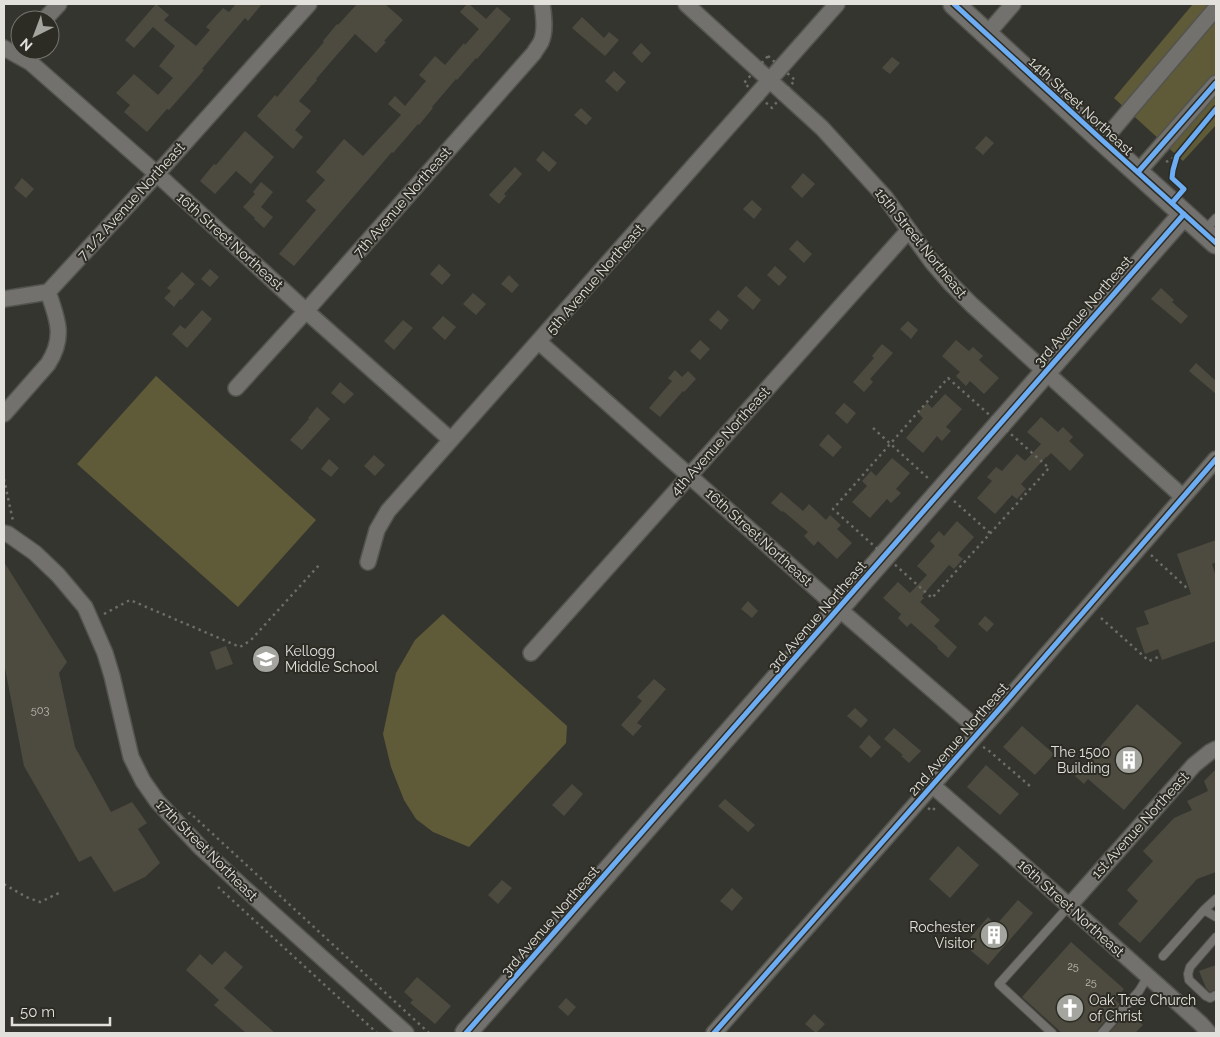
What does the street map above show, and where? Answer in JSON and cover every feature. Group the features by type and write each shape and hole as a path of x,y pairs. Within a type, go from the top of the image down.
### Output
{"street":[{"name":"7 1/2 Avenue Northeast","path":"48,292 157,174 309,4"},
{"name":"7th Avenue Northeast","path":"236,388 534,53 541,41 544,30 542,4"},
{"name":"15th Street Northeast","path":"686,4 840,146 885,197 932,262 972,305 1183,497"},
{"name":"5th Avenue Northeast","path":"368,562 377,530 388,511 837,4"},
{"name":"14th Street Northeast","path":"954,4 1184,214 1212,231"},
{"path":"987,34 1013,4"},
{"path":"1103,141 1216,8"},
{"name":"16th Street Northeast","path":"25,60 31,63 157,174 450,440"},
{"path":"1138,172 1216,83"},
{"name":"3rd Avenue Northeast","path":"466,1033 1184,214"},
{"name":"4th Avenue Northeast","path":"531,652 909,230"},
{"path":"4,299 48,292 58,323 58,346 53,356 4,414"},
{"name":"16th Street Northeast","path":"539,342 839,609 980,731"},
{"name":"2nd Avenue Northeast","path":"714,1033 980,731 1216,458"},
{"name":"17th Street Northeast","path":"10,536 35,552 85,606 105,652 131,756 143,781 157,801 201,848 406,1033"},
{"name":"1st Avenue Northeast","path":"1069,906 1194,765 1216,749"},
{"name":"16th Street Northeast","path":"932,785 1148,976 1201,1024 1208,1033"}],"lane":[{"path":"1164,956 1216,899"},
{"path":"1052,1033 999,984 1069,906"},
{"path":"1204,910 1216,916"},
{"path":"1216,937 1190,967 1188,974 1189,980 1206,996 1210,998 1216,995"},
{"path":"1102,1033 1139,991 1148,976"}],"path":[{"path":"1174,164 1177,156 1183,149"},
{"path":"871,544 833,509 948,378 986,412"},
{"path":"873,428 928,478"},
{"path":"898,567 932,598 1049,468 1012,435"},
{"path":"4,479 10,536"},
{"path":"955,502 990,533"},
{"path":"1154,558 1188,589"},
{"path":"91,621 130,600 240,647 251,640 320,564"},
{"path":"1101,618 1149,661 1158,657"},
{"path":"987,749 1031,788"},
{"path":"176,821 190,813 429,1033"},
{"path":"4,884 26,897 40,902 59,893"},
{"path":"218,887 376,1033"}],"shaded area":[{"path":"1193,4 1216,4 1216,125 1183,161 1114,98"},
{"path":"156,376 316,520 238,607 77,464"},
{"path":"443,614 567,726 566,743 469,847 433,832 416,819 404,800 391,767 383,734 396,673 415,640"}],"building":[{"path":"156,4 169,15 164,20 196,46 210,30 206,27 223,8 229,12 236,4 262,4 248,21 245,18 202,69 204,70 147,132 124,112 130,105 116,93 134,74 158,95 173,78 159,66 175,46 153,27 134,48 125,40"},
{"path":"357,4 385,4 403,20 376,53 355,34 316,79 299,101 311,111 295,130 303,137 293,149 257,116 275,95 277,97 337,24"},
{"path":"467,4 486,19 497,7 511,19 477,59 456,79 419,125 392,152 294,266 279,254 316,210 306,201 325,180 316,172 344,139 363,156 401,115 388,104 395,96 405,106 426,81 419,75 435,56 445,65 464,43 465,45 479,29 460,12"},
{"path":"582,17 604,38 609,32 619,40 605,56 572,28"},
{"path":"641,43 651,53 642,63 632,53"},
{"path":"892,57 900,63 890,74 882,68"},
{"path":"614,71 626,82 617,92 605,81"},
{"path":"581,108 592,118 586,125 574,115"},
{"path":"245,131 274,157 251,184 236,171 215,194 200,181"},
{"path":"986,136 994,143 983,155 975,148"},
{"path":"543,151 557,163 549,172 536,160"},
{"path":"515,167 522,174 504,194 506,196 499,204 489,195"},
{"path":"803,173 815,184 802,198 791,187"},
{"path":"22,178 34,189 26,198 14,188"},
{"path":"261,182 273,192 261,207 273,217 264,228 243,207 255,194 253,192"},
{"path":"752,200 762,209 754,219 743,209"},
{"path":"797,240 812,254 804,263 789,249"},
{"path":"439,264 451,275 442,285 430,274"},
{"path":"775,266 787,277 779,286 767,275"},
{"path":"210,269 219,277 210,287 201,279"},
{"path":"182,272 195,284 174,307 164,298 171,291 167,288"},
{"path":"509,275 519,285 512,293 501,284"},
{"path":"746,286 761,300 753,310 737,296"},
{"path":"1161,288 1174,300 1172,302 1188,316 1181,324 1151,299"},
{"path":"473,293 486,304 476,315 463,304"},
{"path":"202,310 212,319 187,348 172,334 180,325 185,329"},
{"path":"718,310 729,320 721,330 709,320"},
{"path":"443,316 456,327 445,340 432,328"},
{"path":"403,320 413,328 394,350 384,341"},
{"path":"908,321 918,330 911,339 900,329"},
{"path":"700,340 710,349 700,360 690,351"},
{"path":"956,340 969,351 973,347 983,356 979,360 999,378 984,394 970,381 966,386 956,376 960,372 942,356"},
{"path":"882,344 893,353 870,379 873,382 864,392 853,382 874,358 872,356"},
{"path":"1196,363 1216,381 1216,394 1189,371"},
{"path":"675,370 682,377 688,371 696,379 660,417 649,408 672,381 668,378"},
{"path":"340,382 354,394 344,404 331,393"},
{"path":"945,394 962,409 946,427 951,431 942,441 937,436 923,453 906,438 923,418 918,413 927,403 932,408"},
{"path":"844,403 856,413 847,424 835,413"},
{"path":"317,407 330,419 302,450 290,440"},
{"path":"1041,417 1058,432 1063,427 1073,437 1069,441 1084,455 1070,471 1051,453 1021,484 1026,489 1017,499 1012,495 995,514 977,498 992,481 987,477 996,467 1002,471 1017,454 1025,461 1041,444 1027,432"},
{"path":"828,434 842,447 833,457 819,445"},
{"path":"374,455 385,465 375,476 364,466"},
{"path":"892,458 910,473 896,489 901,493 891,503 887,499 870,518 852,502 867,486 862,481 871,471 876,476"},
{"path":"329,459 339,468 331,477 321,469"},
{"path":"781,492 803,511 809,504 826,520 830,515 841,525 837,529 852,543 837,559 818,541 814,546 804,536 808,532 771,503"},
{"path":"957,521 974,537 958,555 963,559 954,569 949,565 922,596 924,598 920,602 940,620 934,626 957,647 948,658 911,623 907,627 898,618 901,614 883,598 898,582 910,593 927,575 917,566 935,546 930,541 939,531 944,536"},
{"path":"1216,540 1216,562 1212,564 1216,577 1216,641 1162,660 1158,649 1145,654 1136,628 1149,624 1144,611 1191,594 1177,554"},
{"path":"4,562 67,662 59,673 75,747 111,812 132,802 147,823 138,829 160,863 145,877 114,892 91,856 79,862 24,766 4,663"},
{"path":"748,601 758,611 752,618 741,609"},
{"path":"985,616 994,624 987,632 978,624"},
{"path":"226,646 233,664 216,670 210,652"},
{"path":"654,679 666,689 637,723 642,726 633,736 621,725 642,701 637,697"},
{"name":"The 1500 Building","path":"1137,704 1182,743 1124,810 1088,779 1084,784 1075,776"},
{"path":"855,708 868,720 861,728 847,716"},
{"path":"1022,726 1054,754 1035,775 1003,747"},
{"path":"894,728 921,751 909,763 901,756 903,755 884,739"},
{"path":"869,735 881,747 871,758 859,747"},
{"path":"986,765 1019,794 1000,815 967,787"},
{"path":"1216,769 1216,872 1197,879 1140,943 1118,924 1138,901 1127,890 1153,861 1143,851 1174,818 1192,810 1187,801 1208,791 1204,781"},
{"path":"572,784 583,794 564,816 552,805"},
{"path":"725,799 755,825 748,832 718,806"},
{"path":"958,846 979,865 950,898 929,879"},
{"path":"502,880 512,888 498,904 488,895"},
{"path":"732,888 743,898 732,911 720,901"},
{"name":"Rochester Visitor","path":"1018,900 1033,913 988,965 964,945 988,917 996,925"},
{"path":"1071,942 1124,989 1115,1000 1120,1004 1098,1029 1097,1033 1062,1033 1022,997"},
{"path":"225,951 243,967 224,988 275,1033 246,1033 214,1005 219,1000 186,970 200,954 212,965"},
{"path":"1216,965 1216,989 1210,992 1206,988 1199,971"},
{"path":"417,977 451,1006 435,1024 410,1003 413,1000 404,992"},
{"path":"566,998 576,1007 568,1016 558,1007"},
{"path":"1128,1012 1143,1025 1135,1033 1109,1033"},
{"path":"814,1014 825,1024 816,1033 805,1024"}],"cycle path":[{"path":"954,4 1216,243"},
{"path":"1138,172 1216,83"},
{"path":"1172,203 1184,189 1172,178 1177,156 1216,109"},
{"path":"466,1033 1184,214"},
{"path":"714,1033 1003,705 1216,459"}],"place":[{"name":"Kellogg Middle School","path":"266,659"},
{"name":"The 1500 Building","path":"1129,760"},
{"name":"Rochester Visitor","path":"994,935"},
{"name":"Oak Tree Church of Christ","path":"1070,1008"}]}
